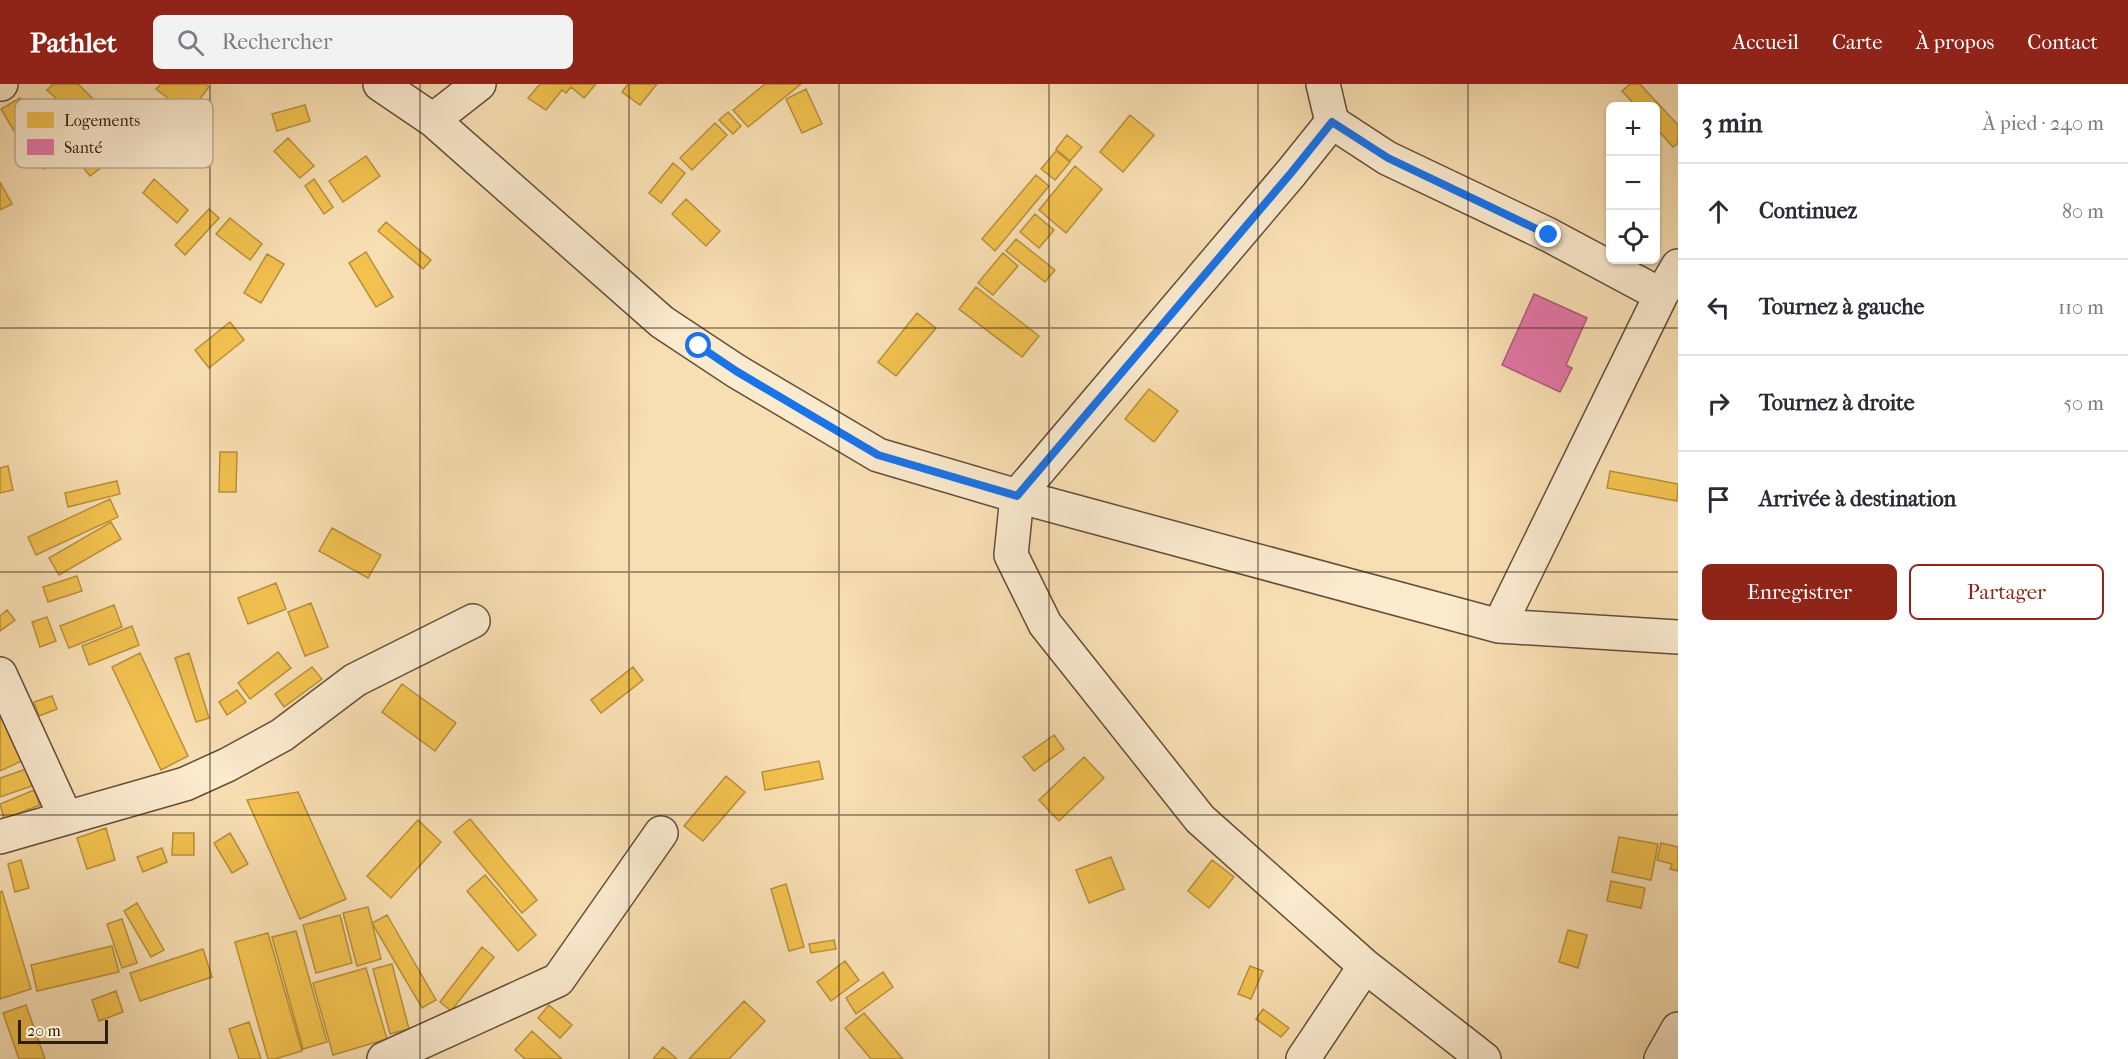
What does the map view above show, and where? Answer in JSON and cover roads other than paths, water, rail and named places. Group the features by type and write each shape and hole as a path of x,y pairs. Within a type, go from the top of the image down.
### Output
{"street":[{"path":"380,84 433,120 662,322 736,371 878,455 1017,496 1499,626 1678,637"},
{"path":"433,120 479,84"},
{"path":"1323,84 1332,122 1388,158 1549,235 1661,296"},
{"path":"1332,122 1017,496 1011,555 1045,624 1200,819 1365,966 1484,1059"},
{"path":"1499,626 1661,296 1678,266"},
{"path":"0,837 185,784 227,765 282,735 355,680 473,621"},
{"path":"0,674 66,818"},
{"path":"384,1059 558,980 661,833"},
{"path":"1304,1059 1365,966"},
{"path":"1661,1059 1678,1029"}]}
